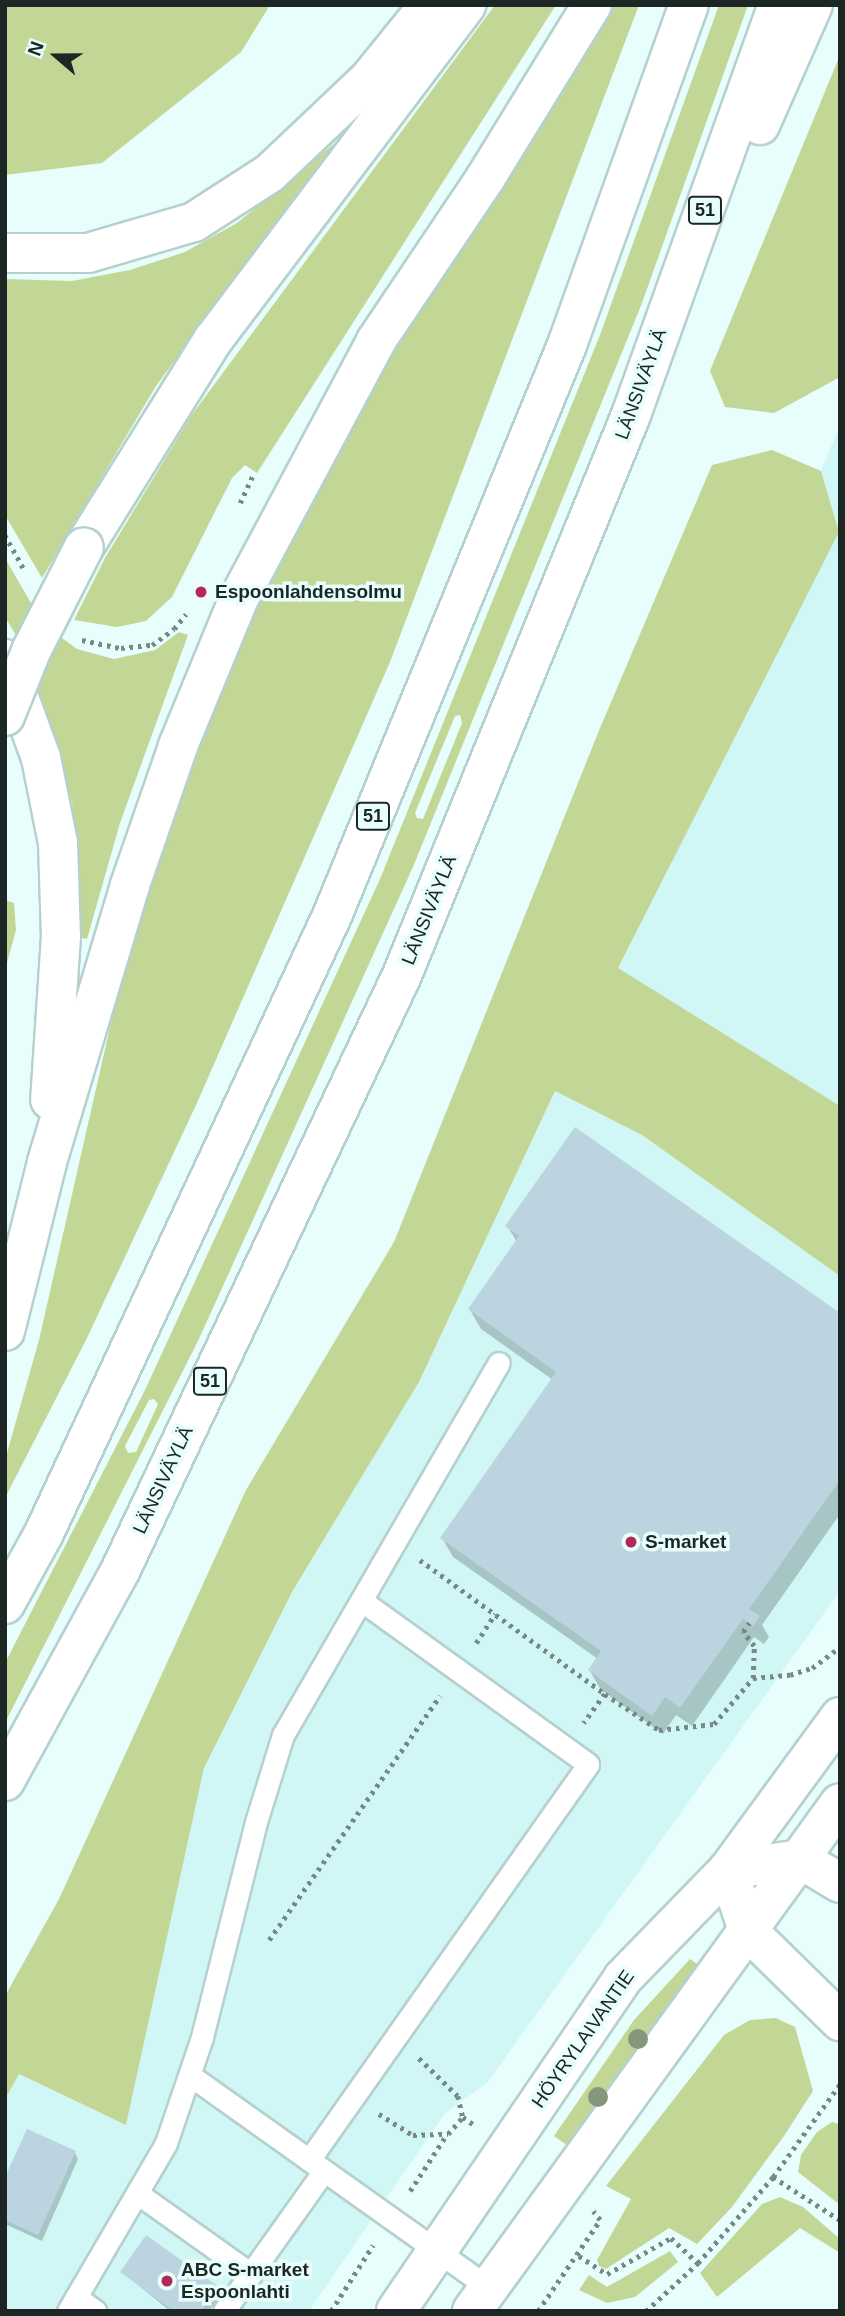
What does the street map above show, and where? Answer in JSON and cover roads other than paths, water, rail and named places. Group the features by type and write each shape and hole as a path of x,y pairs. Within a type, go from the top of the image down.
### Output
{"main road":[{"path":"5,253 88,253 194,222 270,173 370,78 429,5"},
{"path":"5,716 32,649 84,547 213,341 466,5"},
{"path":"5,1331 47,1162 130,885 178,746 239,598 376,341 486,177 593,5"},
{"name":"51","path":"5,1604 44,1533 332,916 567,345 689,5"},
{"name":"LÄNSIVÄYLÄ","path":"5,1781 121,1569 402,975 631,415 778,5"},
{"path":"631,415 813,5"},
{"path":"5,659 41,758 58,844 61,936 47,1162"},
{"name":"HÖYRYLAIVANTIE","path":"396,2311 623,1978 728,1870 840,1717"},
{"path":"480,2299 840,1803"},
{"path":"840,1883 800,1859 728,1870 748,1931 840,2021"}],"lane":[{"path":"94,2311 72,2304 166,2143 191,2076 256,1822 283,1735 397,1544 499,1363"},
{"path":"224,2311 251,2274 316,2166 354,2096 587,1764 363,1602"},
{"path":"191,2076 437,2251 480,2299"},
{"path":"137,2193 251,2274"}],"place":[{"name":"Espoonlahdensolmu","path":"201,592"},
{"name":"S-market","path":"631,1542"},
{"name":"ABC S-market Espoonlahti","path":"167,2281"}]}
